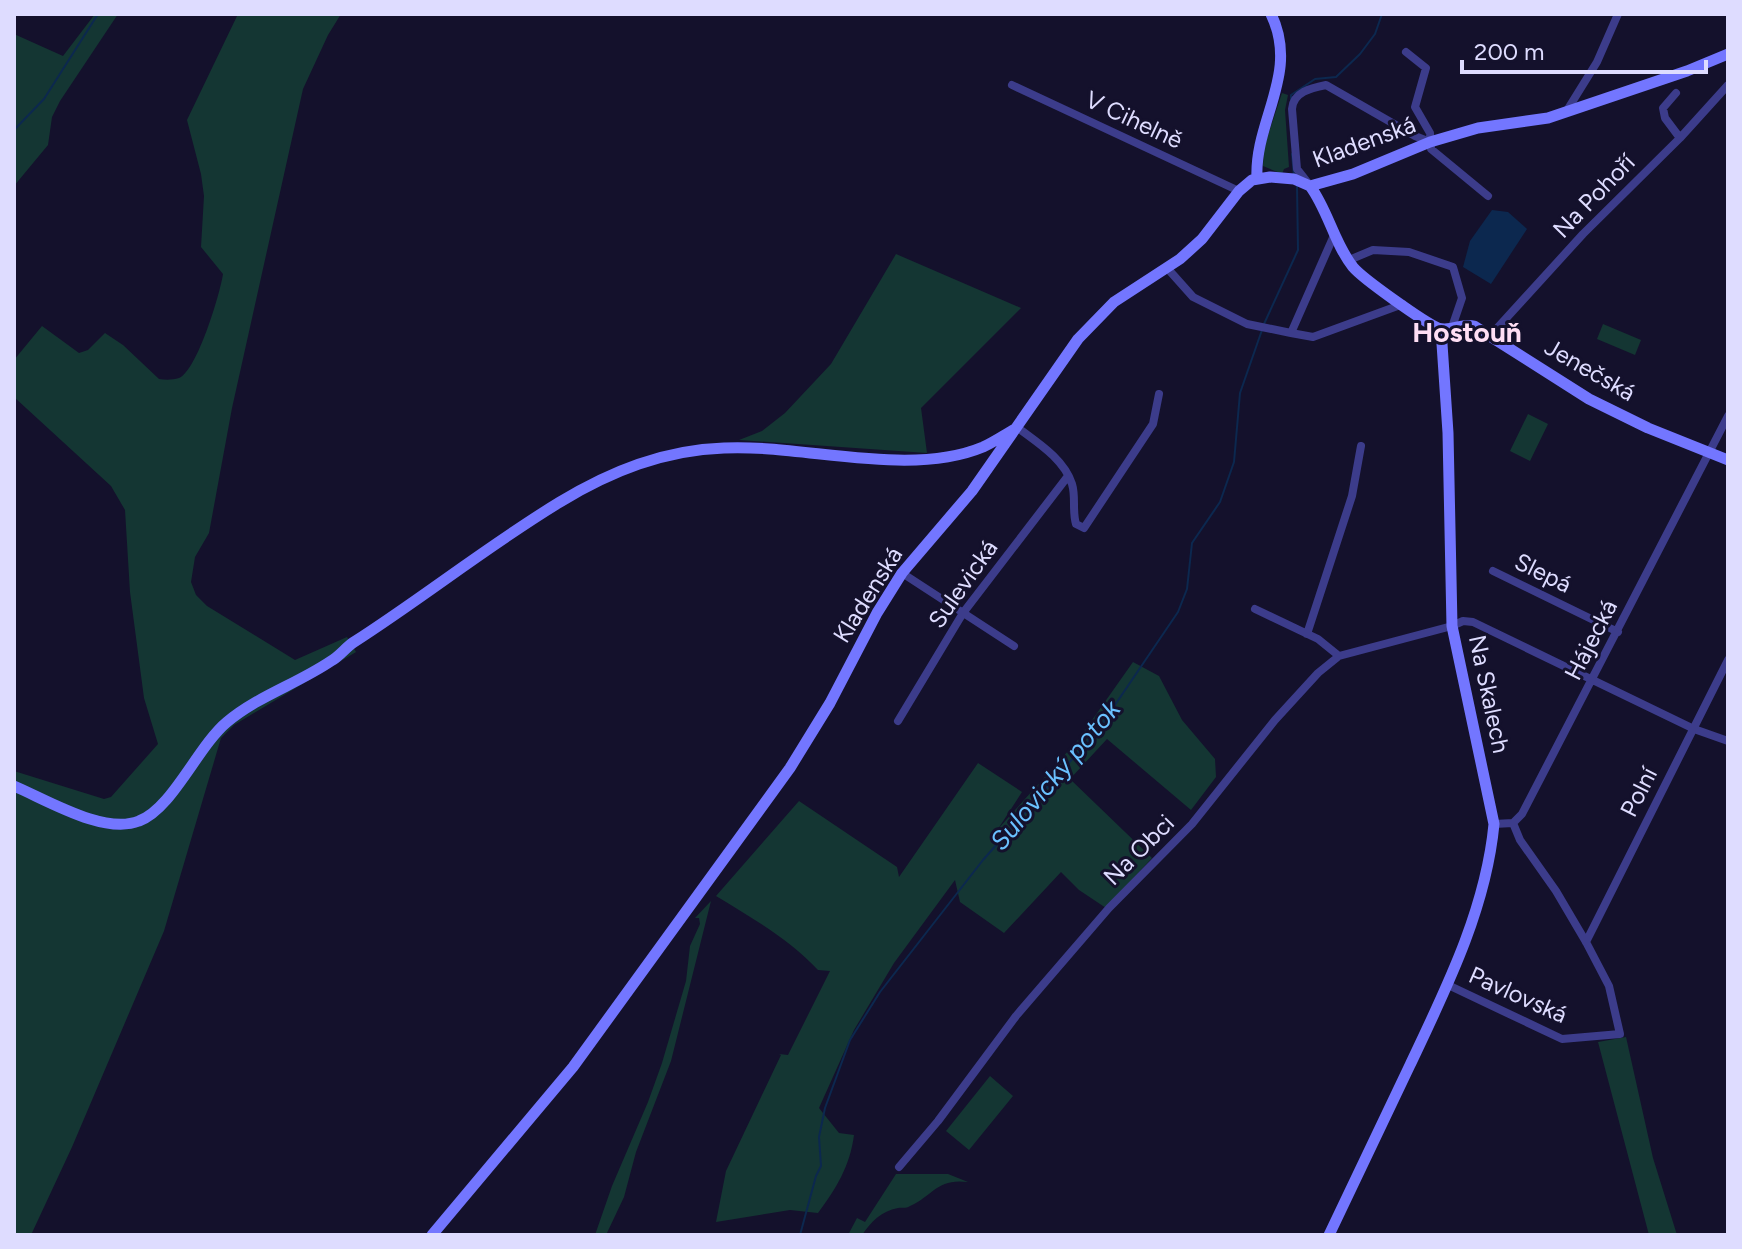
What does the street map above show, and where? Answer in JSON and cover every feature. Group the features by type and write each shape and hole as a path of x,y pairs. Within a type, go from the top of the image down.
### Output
{"street":[{"path":"1257,179 1260,147 1282,69 1278,30 1271,14"},
{"path":"1565,112 1597,62 1618,14"},
{"path":"1406,52 1426,68 1415,107 1430,133 1431,149 1488,196"},
{"name":"Kladenská","path":"432,1235 573,1067 790,768 902,573 972,491 1078,339 1114,302 1168,269 1202,239 1239,191 1257,179 1294,179 1310,186 1353,174 1430,142 1478,128 1548,118 1728,54"},
{"name":"V Cihelně","path":"1012,85 1239,191"},
{"path":"1310,186 1297,169 1292,102 1299,94 1314,87 1326,85 1430,142"},
{"name":"Na Pohoří","path":"1490,336 1583,234 1680,138 1728,85"},
{"path":"1676,93 1663,108 1665,118 1680,138"},
{"name":"Jenečská","path":"1310,186 1349,260 1360,274 1403,304 1446,329 1467,325 1490,336 1589,399 1708,454 1728,460"},
{"path":"1291,333 1335,233"},
{"path":"1349,260 1373,250 1409,252 1453,267 1462,298 1446,329"},
{"path":"1168,269 1193,297 1247,324 1313,337 1403,304"},
{"name":"Na Skalech","path":"1329,1235 1448,985 1477,902 1492,845 1494,824 1452,626 1446,329"},
{"path":"1018,428 1049,452 1068,476 1074,499 1074,518 1076,524 1084,528 1153,424 1159,394"},
{"name":"Hájecká","path":"1513,823 1522,814 1593,680 1728,416"},
{"name":"Kladenská","path":"14,786 83,816 115,826 141,821 162,804 201,750 240,712 333,660 351,644 560,502 633,465 680,452 726,447 936,459 982,447 1018,428"},
{"path":"1307,634 1352,496 1361,446"},
{"name":"Sulevická","path":"898,721 963,613 1068,476"},
{"name":"Slepá","path":"1493,571 1618,632"},
{"path":"902,573 1014,646"},
{"path":"1255,609 1318,639 1339,656"},
{"path":"1452,626 1463,621 1473,622 1694,729 1728,741"},
{"name":"Na Obci","path":"899,1167 938,1121 1002,1034 1109,908 1192,824 1307,685 1339,656 1452,626"},
{"name":"Polní","path":"1586,942 1728,660"},
{"path":"1494,824 1513,823 1520,840 1556,891 1586,942"},
{"name":"Pavlovská","path":"1448,985 1562,1039 1620,1034 1609,986 1586,942"}],"green space":[{"path":"95,14 118,14 60,101 52,117 48,145 14,186 14,34 63,56"},
{"path":"238,14 341,14 303,89 232,408 209,533 195,557 191,582 196,595 207,606 295,660 347,637 356,652 234,725 221,738 164,931 31,1235 14,1235 14,771 104,799 111,797 158,744 144,698 130,592 125,510 111,486 14,397 14,360 42,326 79,353 88,350 105,333 123,345 159,379 179,378 193,362 213,314 223,274 201,247 204,196 187,120"},
{"path":"1282,93 1288,95 1285,110 1289,167 1282,174 1263,166 1264,147"},
{"path":"896,254 1021,308 921,408 927,453 739,440 762,431 785,413 831,364"},
{"path":"1603,324 1641,340 1635,355 1597,339"},
{"path":"1528,414 1548,424 1530,461 1510,451"},
{"path":"1133,662 1159,676 1182,720 1215,759 1216,777 1191,810 1107,739 1070,779 1152,858 1106,908 1079,890 1061,872 1004,933 960,902 955,880 894,963 854,1030 819,1108 839,1133 854,1135 846,1167 825,1204 818,1213 790,1210 716,1222 726,1171 779,1054 788,1055 830,971 818,970 782,939 716,896 799,801 897,867 899,877 978,763 1022,792 998,829 1078,740"},
{"path":"711,901 671,1061 636,1152 624,1197 606,1235 595,1235 662,1063 686,981 690,946 700,924 699,918 695,918"},
{"path":"1626,1037 1653,1158 1677,1235 1649,1235 1598,1042"},
{"path":"990,1076 1013,1096 969,1150 946,1131"},
{"path":"896,1174 948,1174 968,1182 942,1185 908,1207 882,1214 862,1235 848,1235 857,1218 865,1222"}],"water":[{"path":"1492,210 1508,212 1527,229 1491,284 1463,267 1470,241"}],"waterway":[{"path":"14,130 44,99 98,14"},
{"name":"Sulovický potok","path":"1291,100 1291,95 1315,79 1336,77 1375,34 1382,14"},
{"name":"Sulovický potok","path":"1292,154 1294,176"},
{"name":"Sulovický potok","path":"1264,324 1298,250 1297,186"},
{"name":"Sulovický potok","path":"800,1235 821,1166 819,1137 825,1108 850,1040 880,992 983,860 1098,730 1178,612 1187,589 1192,543 1220,502 1234,462 1240,393 1262,330"}],"district":[{"name":"Hostouň","path":"1467,332"}]}
